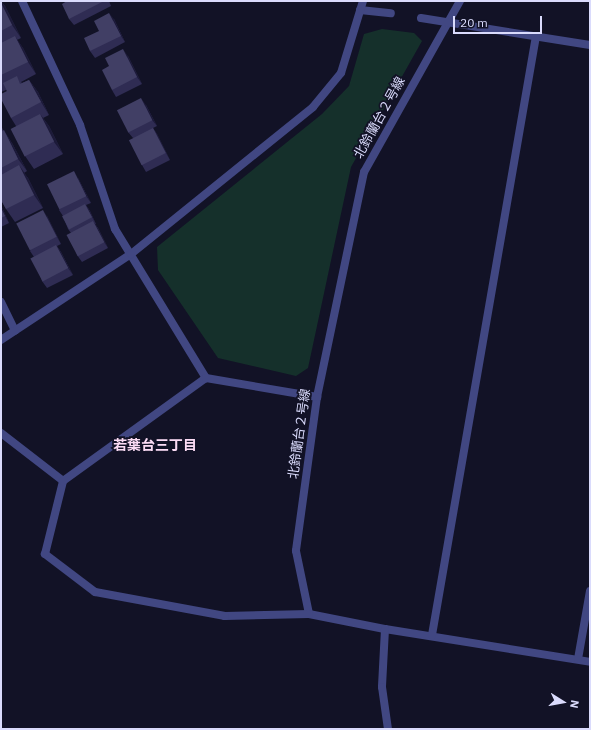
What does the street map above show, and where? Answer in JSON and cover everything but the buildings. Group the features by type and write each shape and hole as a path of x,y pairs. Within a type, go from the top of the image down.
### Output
{"street":[{"path":"22,1 80,125 115,229 206,378"},
{"path":"1,340 131,254 313,107 342,73 363,1"},
{"name":"北鈴蘭台２号線","path":"309,614 296,551 317,397 364,172 460,1"},
{"path":"360,10 391,13"},
{"path":"420,18 590,45"},
{"path":"432,635 536,36"},
{"path":"1,302 15,330"},
{"path":"317,397 206,378 63,481 45,554 95,592 225,616 309,614 385,629 432,635 590,662"},
{"path":"1,433 63,481"},
{"path":"578,659 590,591"},
{"path":"385,629 382,687 388,729"}],"green space":[{"path":"382,29 414,33 422,41 351,167 308,368 296,376 218,358 158,270 157,247 322,114 349,86 364,34"}],"district":[{"name":"若葉台三丁目","path":"155,445"}]}
